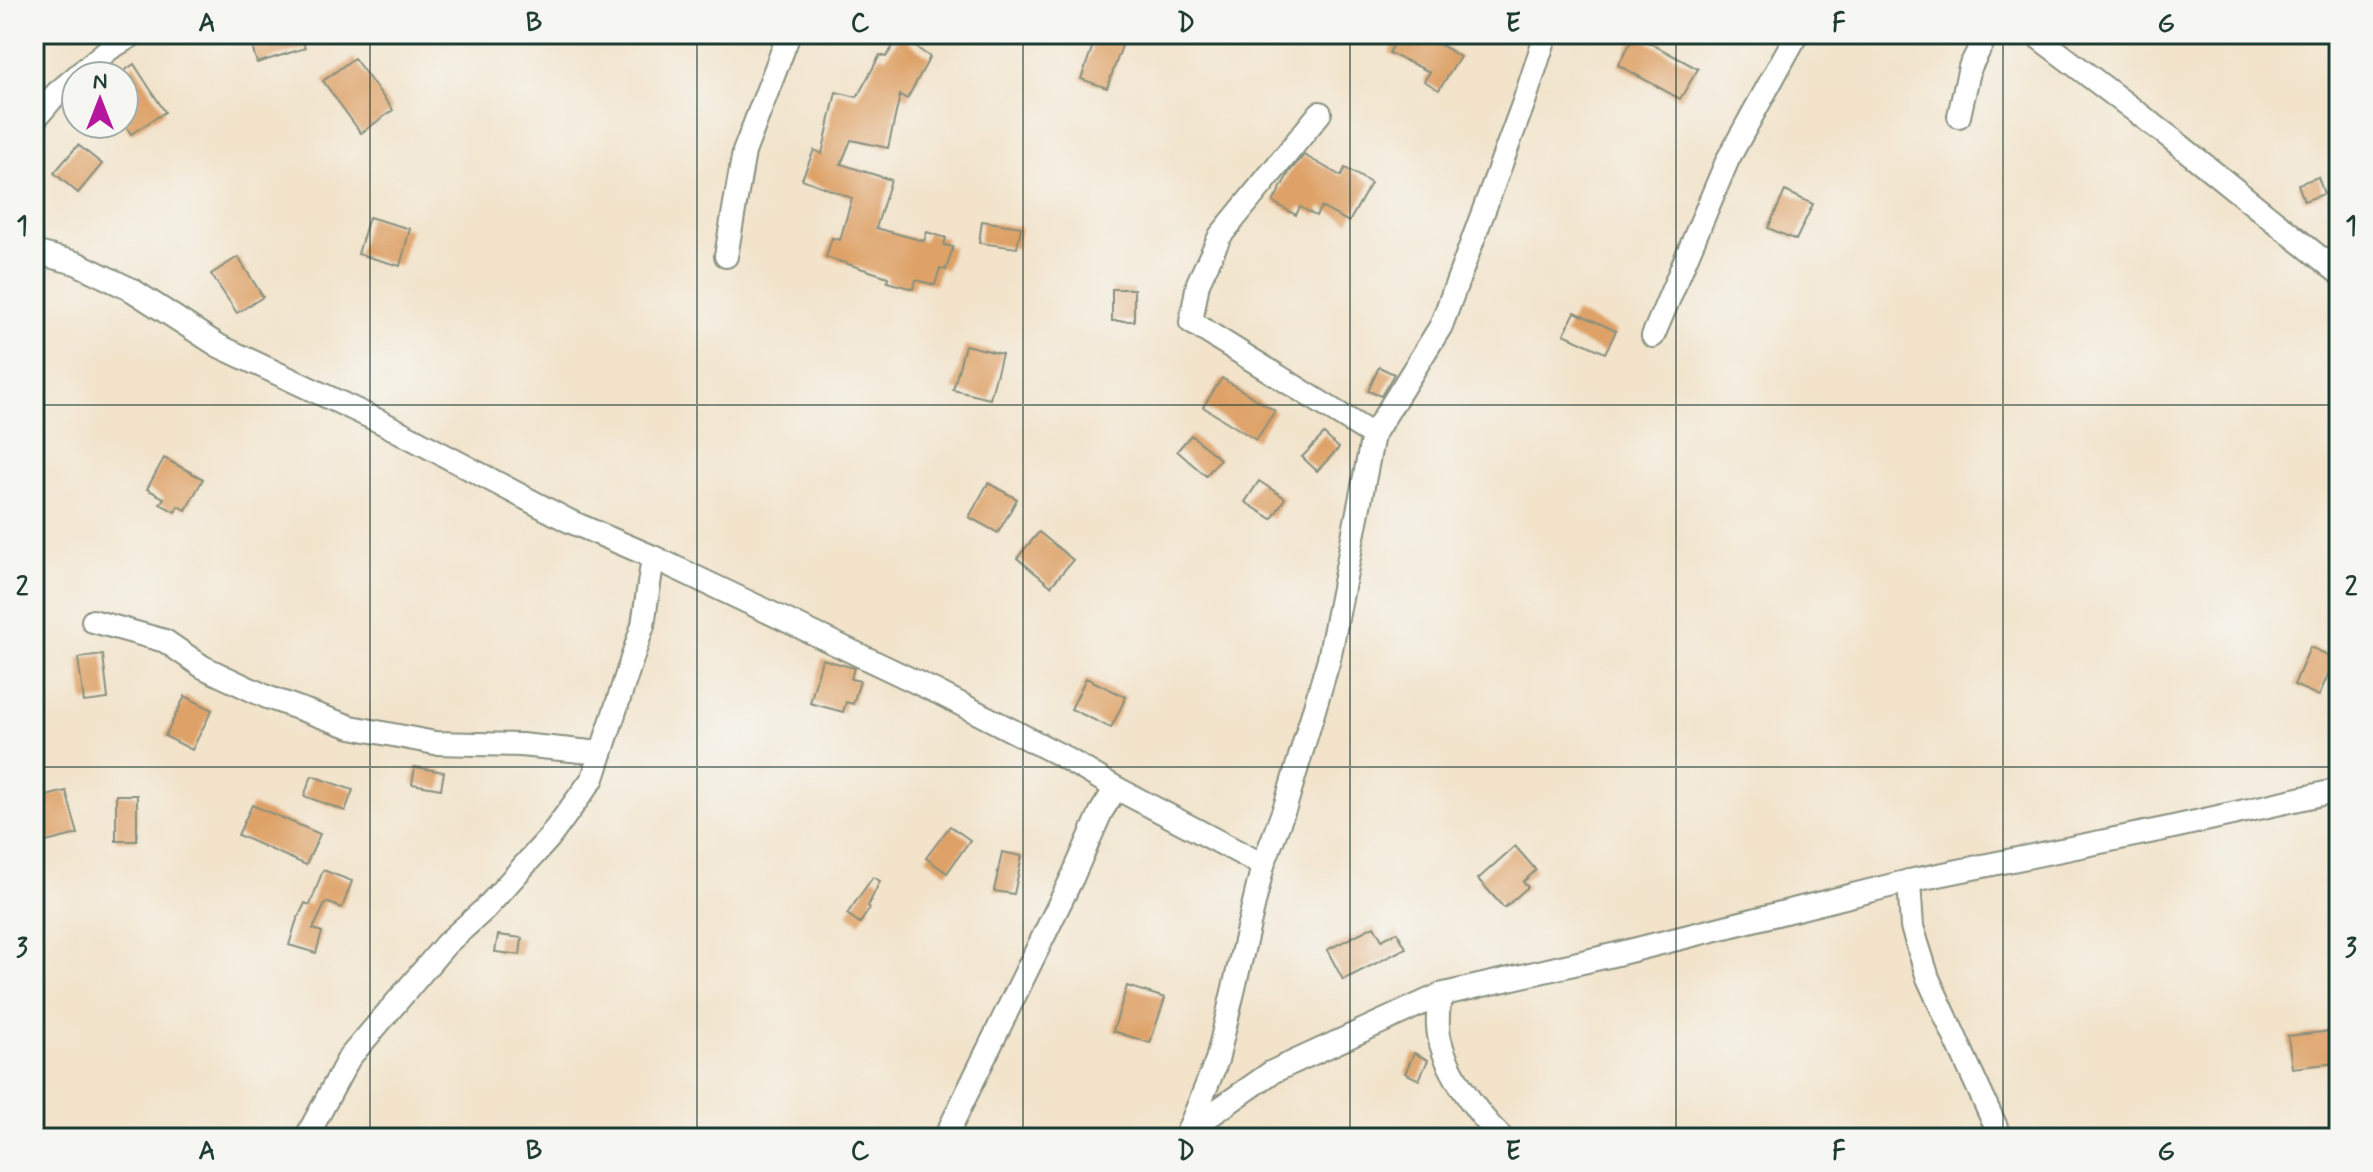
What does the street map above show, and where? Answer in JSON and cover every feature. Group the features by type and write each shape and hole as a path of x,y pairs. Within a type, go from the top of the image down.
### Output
{"street":[{"path":"96,60 134,34"},
{"path":"726,256 744,152 789,34"},
{"path":"1187,1134 1217,1060 1263,865 1286,804 1329,659 1373,435 1441,326 1546,34"},
{"path":"1653,336 1728,159 1797,34"},
{"path":"1959,116 1970,67 1987,34"},
{"path":"2034,34 2172,139 2339,273"},
{"path":"34,120 60,91"},
{"path":"1320,113 1220,236 1198,283 1191,322 1373,435"},
{"path":"34,252 76,263 132,290 219,346 381,422 569,521 653,557 937,692 1263,865"},
{"path":"306,1138 349,1058 446,944 486,908 549,838 593,778 643,625 653,557"},
{"path":"93,621 165,641 203,667 267,697 351,727 435,743 521,745 601,753"},
{"path":"945,1138 1101,812 1116,788"},
{"path":"1187,1134 1272,1072 1440,995 1909,881 2339,790"},
{"path":"1909,881 1912,927 1928,978 2001,1138"},
{"path":"1440,995 1437,1028 1454,1075 1483,1119 1502,1138"}],"building":[{"path":"270,34 300,34 305,48 257,63 250,40"},
{"path":"1097,34 1123,43 1107,88 1081,79"},
{"path":"1398,34 1416,34 1460,57 1439,90 1424,81 1430,72 1389,53"},
{"path":"1635,35 1698,69 1680,99 1618,65"},
{"path":"900,36 930,57 907,99 900,95 888,148 851,140 841,164 891,180 876,228 924,241 927,232 946,238 944,245 953,247 946,270 940,268 935,285 916,280 913,289 887,282 888,277 826,257 832,238 840,240 852,198 802,179 814,150 822,154 836,92 857,97 880,55 886,57"},
{"path":"354,58 393,110 361,133 323,81"},
{"path":"140,73 165,112 140,128"},
{"path":"78,145 102,164 78,193 54,173"},
{"path":"1304,155 1341,176 1345,168 1371,183 1349,222 1321,207 1316,216 1300,207 1296,215 1273,202 1290,171"},
{"path":"2318,177 2324,194 2304,201 2298,184"},
{"path":"1785,191 1813,204 1796,240 1768,228"},
{"path":"369,217 410,229 400,266 358,254"},
{"path":"982,221 1021,227 1017,248 979,243"},
{"path":"238,257 263,297 237,313 211,274"},
{"path":"1112,289 1134,289 1134,321 1112,321"},
{"path":"1575,312 1616,331 1605,353 1564,334"},
{"path":"965,345 1002,354 990,399 953,390"},
{"path":"1379,367 1394,374 1381,396 1368,391"},
{"path":"1222,378 1275,411 1256,440 1203,407"},
{"path":"1324,434 1339,448 1317,471 1302,457"},
{"path":"1191,435 1220,459 1206,476 1177,451"},
{"path":"164,458 203,479 186,510 178,506 175,512 160,504 164,498 147,489"},
{"path":"1259,481 1285,498 1272,519 1245,502"},
{"path":"988,483 1017,499 998,533 969,517"},
{"path":"1039,532 1073,560 1051,586 1017,558"},
{"path":"2310,647 2335,658 2319,696 2294,685"},
{"path":"103,655 108,699 84,702 78,658"},
{"path":"822,659 854,668 851,679 860,681 853,704 846,702 843,712 810,703"},
{"path":"1086,678 1126,697 1111,728 1071,709"},
{"path":"185,696 212,710 192,750 165,736"},
{"path":"415,767 444,772 441,789 412,784"},
{"path":"312,776 353,790 345,811 304,796"},
{"path":"66,791 78,834 38,844 34,830 34,799"},
{"path":"116,795 137,795 137,841 116,841"},
{"path":"252,805 320,834 306,865 238,835"},
{"path":"950,826 970,840 947,873 926,858"},
{"path":"1515,846 1536,870 1523,882 1528,887 1504,908 1478,879"},
{"path":"1002,852 1022,856 1014,894 994,891"},
{"path":"323,870 352,881 342,908 326,902 313,929 322,932 316,953 289,945 296,922 305,903 310,905"},
{"path":"873,877 880,881 868,906 870,908 860,923 847,914"},
{"path":"1374,926 1382,940 1397,932 1406,948 1343,980 1327,950"},
{"path":"498,935 522,938 520,955 495,952"},
{"path":"1127,986 1165,998 1150,1043 1113,1031"},
{"path":"2332,1031 2335,1063 2292,1068 2288,1036"},
{"path":"1414,1053 1428,1060 1419,1080 1405,1073"}]}
